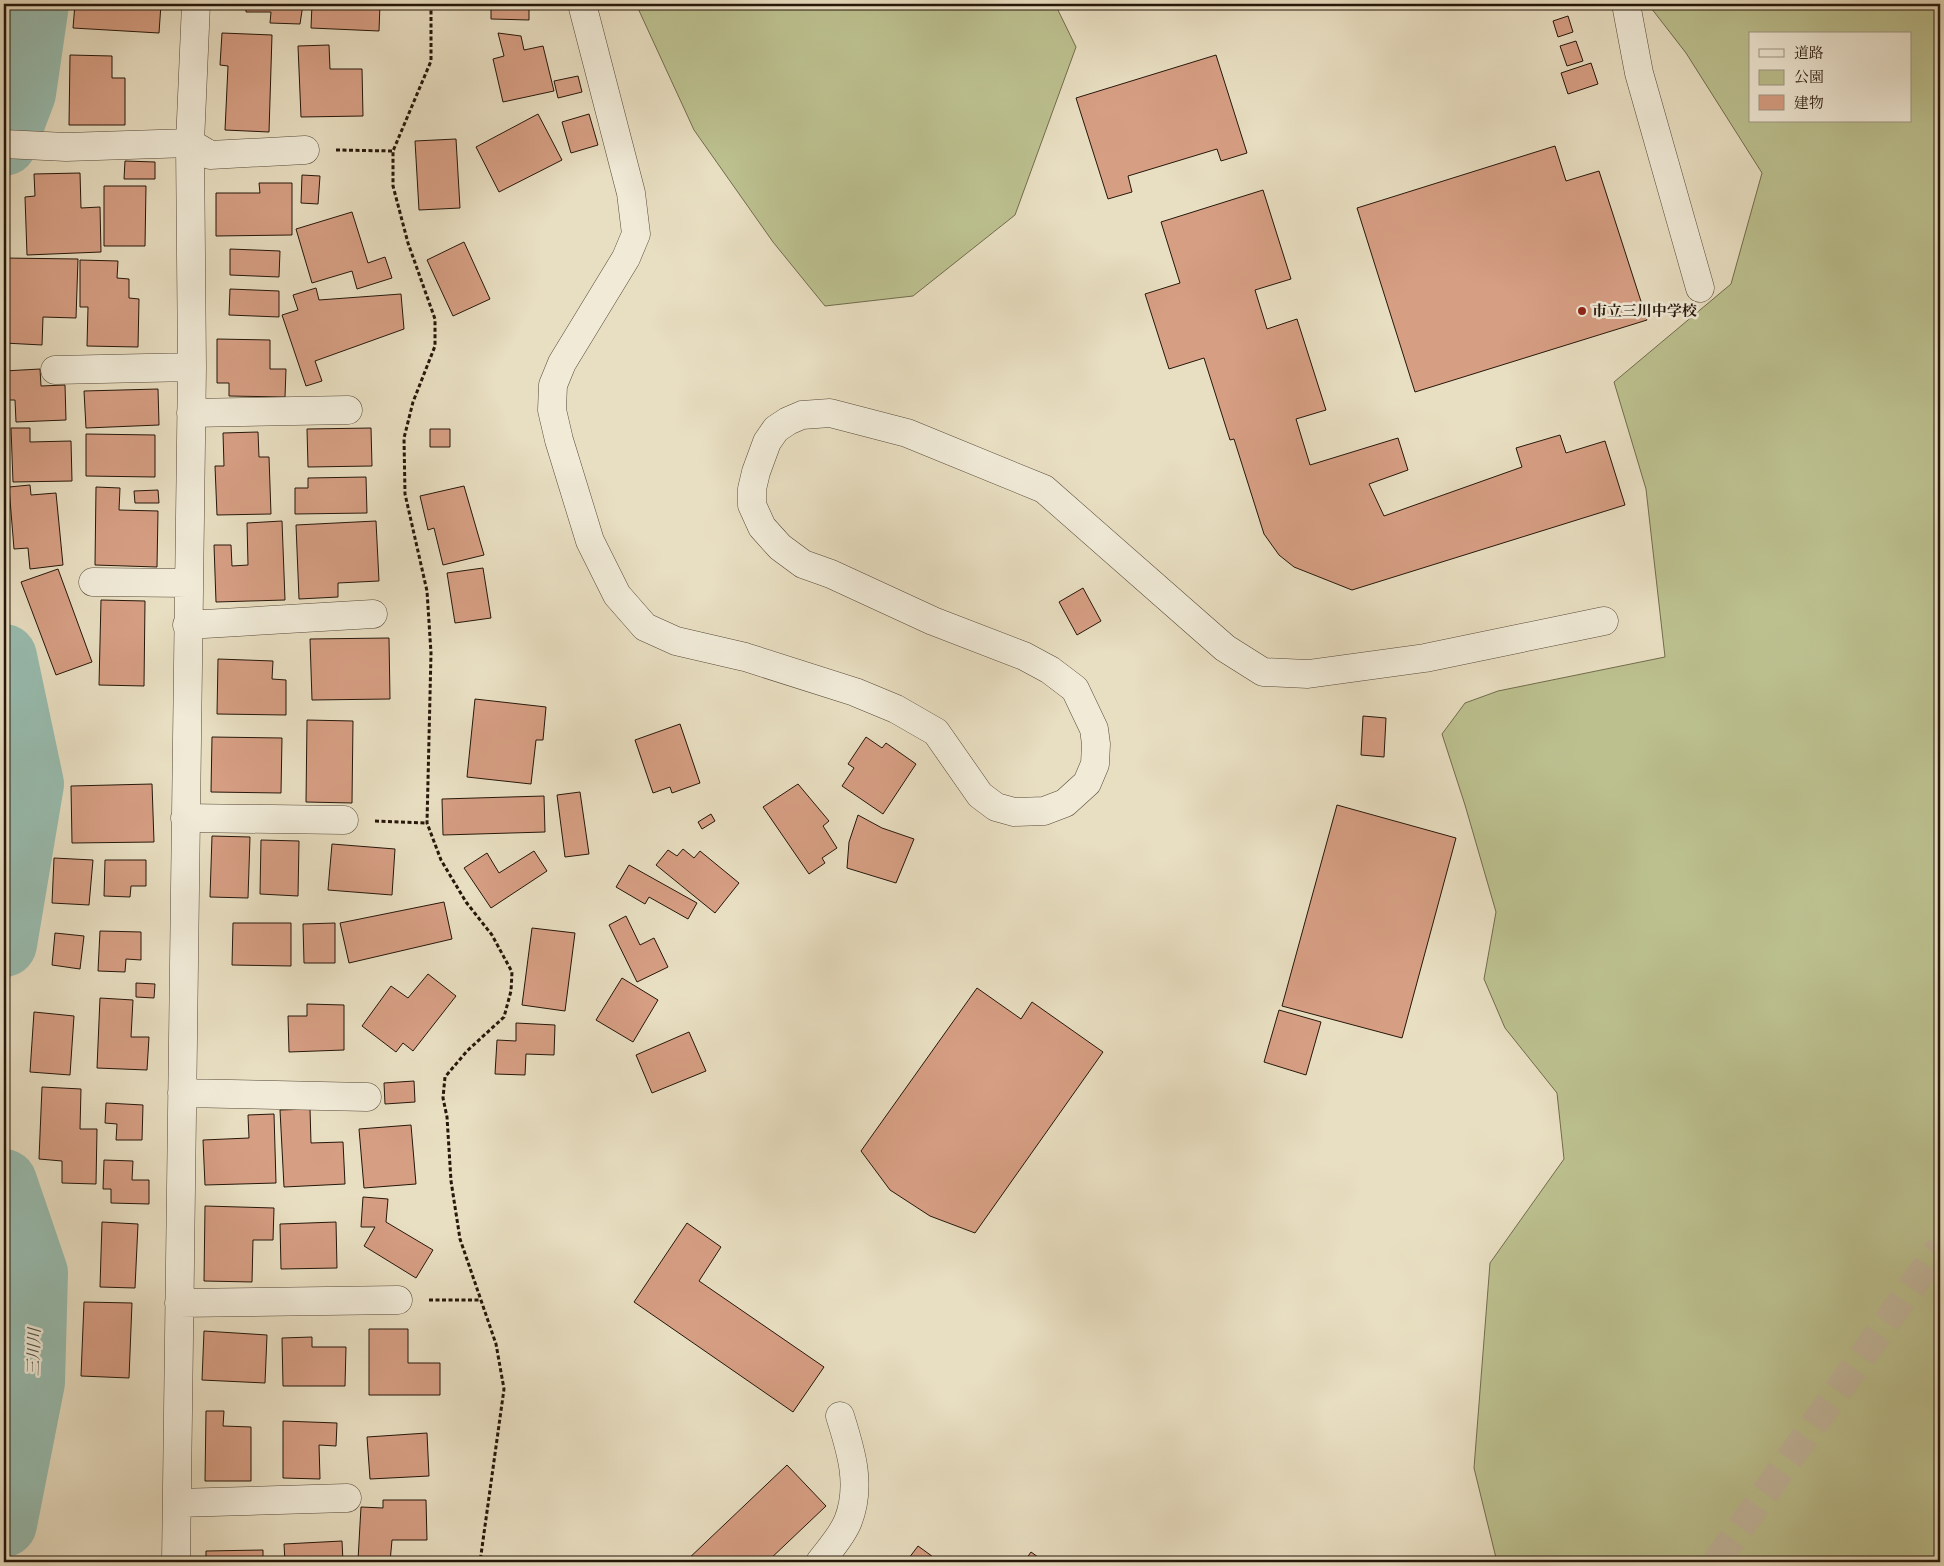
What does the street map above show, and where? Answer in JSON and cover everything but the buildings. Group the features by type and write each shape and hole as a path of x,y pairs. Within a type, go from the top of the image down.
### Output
{"street":[{"path":"176,1562 184,818 192,367 190,143 196,4"},
{"path":"582,4 631,193 636,234 626,258 562,363 553,385 552,410 564,458 590,541 617,595 645,627 676,641 745,657 855,692 896,709 936,732 980,795 996,807 1014,812 1044,811 1065,803 1088,783 1094,764 1096,744 1094,729 1075,689 1050,670 1024,656 934,621 840,577 803,564 780,548 762,526 752,505 752,489 767,442 776,429 788,421 802,415 830,414 908,433 1044,489 1225,648 1264,672 1308,674 1425,658 1604,621"},
{"path":"1626,4 1639,73 1700,288"},
{"path":"4,144 66,147 190,143 210,155 306,150"},
{"path":"55,370 192,367"},
{"path":"191,413 348,410"},
{"path":"93,582 188,583"},
{"path":"187,625 373,614"},
{"path":"184,818 344,820"},
{"path":"182,1093 367,1097"},
{"path":"179,1303 398,1300"},
{"path":"820,1562 847,1522 854,1494 855,1473 840,1416"},
{"path":"177,1503 347,1498"}],"path":[{"path":"431,4 431,61 393,151 393,186 408,243 435,319 434,346 413,402 404,438 405,494 427,591 432,653 427,822 441,860 466,902 492,935 512,972 511,991 504,1017 467,1051 445,1077 443,1098 451,1180 460,1239 496,1344 504,1389 480,1562"},
{"path":"306,150 393,151"},
{"path":"344,820 427,822"},
{"path":"398,1300 480,1300"}],"green space":[{"path":"636,4 1055,4 1076,47 1015,215 913,296 825,306 773,242 694,130"},
{"path":"1648,4 1940,4 1940,1562 1497,1562 1474,1468 1490,1263 1564,1159 1557,1093 1505,1028 1484,979 1496,912 1442,734 1465,703 1498,691 1665,657 1646,489 1614,382 1731,284 1762,173 1686,53"}],"waterway":[{"name":"三川川","path":"4,143 23,93 36,4"},
{"name":"三川川","path":"4,657 31,784 4,944"},
{"name":"三川川","path":"4,1182 35,1273 32,1382 4,1524"}],"tunnel":[{"path":"1716,1562 1940,1247"}],"place":[{"name":"市立三川中学校","path":"1582,311"}]}
